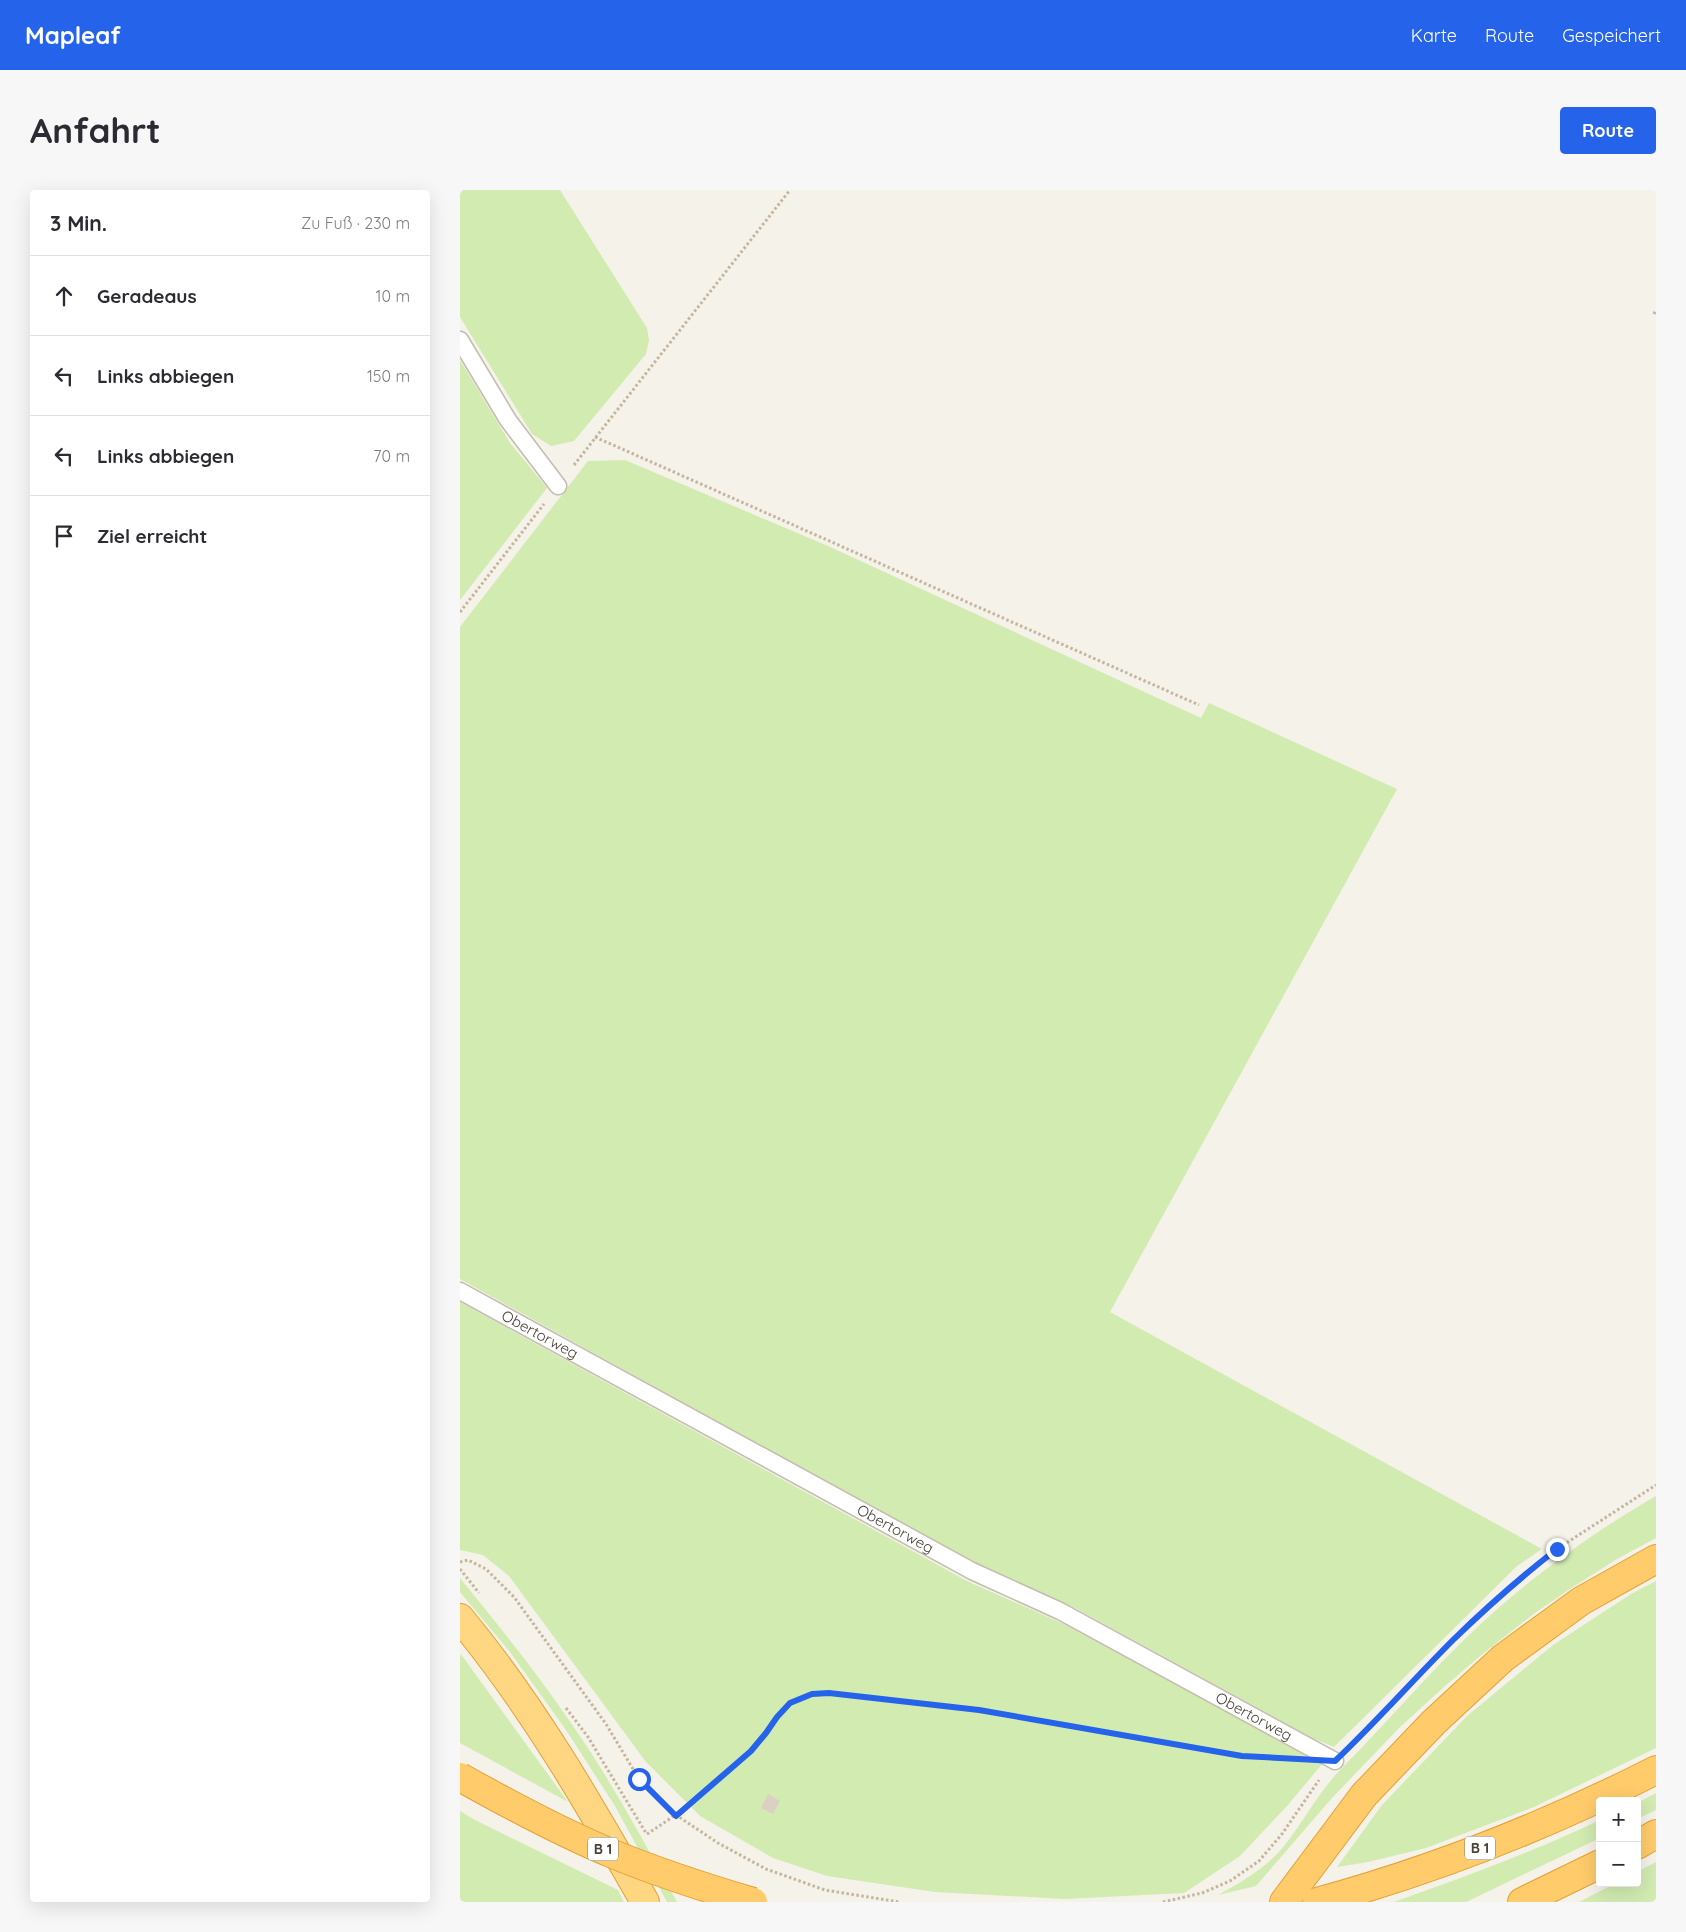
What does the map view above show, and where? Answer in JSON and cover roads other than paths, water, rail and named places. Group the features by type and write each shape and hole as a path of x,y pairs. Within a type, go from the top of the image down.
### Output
{"highway":[{"path":"1284,1902 1364,1795 1434,1722 1482,1677 1503,1658 1582,1602 1656,1560"},
{"path":"460,1618 484,1647 536,1720 586,1798 645,1902"},
{"name":"B 1","path":"1317,1902 1404,1876 1503,1839 1612,1792 1656,1770"},
{"name":"B 1","path":"460,1777 537,1819 613,1854 694,1885 753,1902"},
{"path":"1641,1843 1656,1834"},
{"path":"1522,1902 1596,1866"}],"lane":[{"path":"460,340 508,420 558,486"},
{"name":"Obertorweg","path":"460,1291 972,1571 1060,1611 1335,1761"}]}
